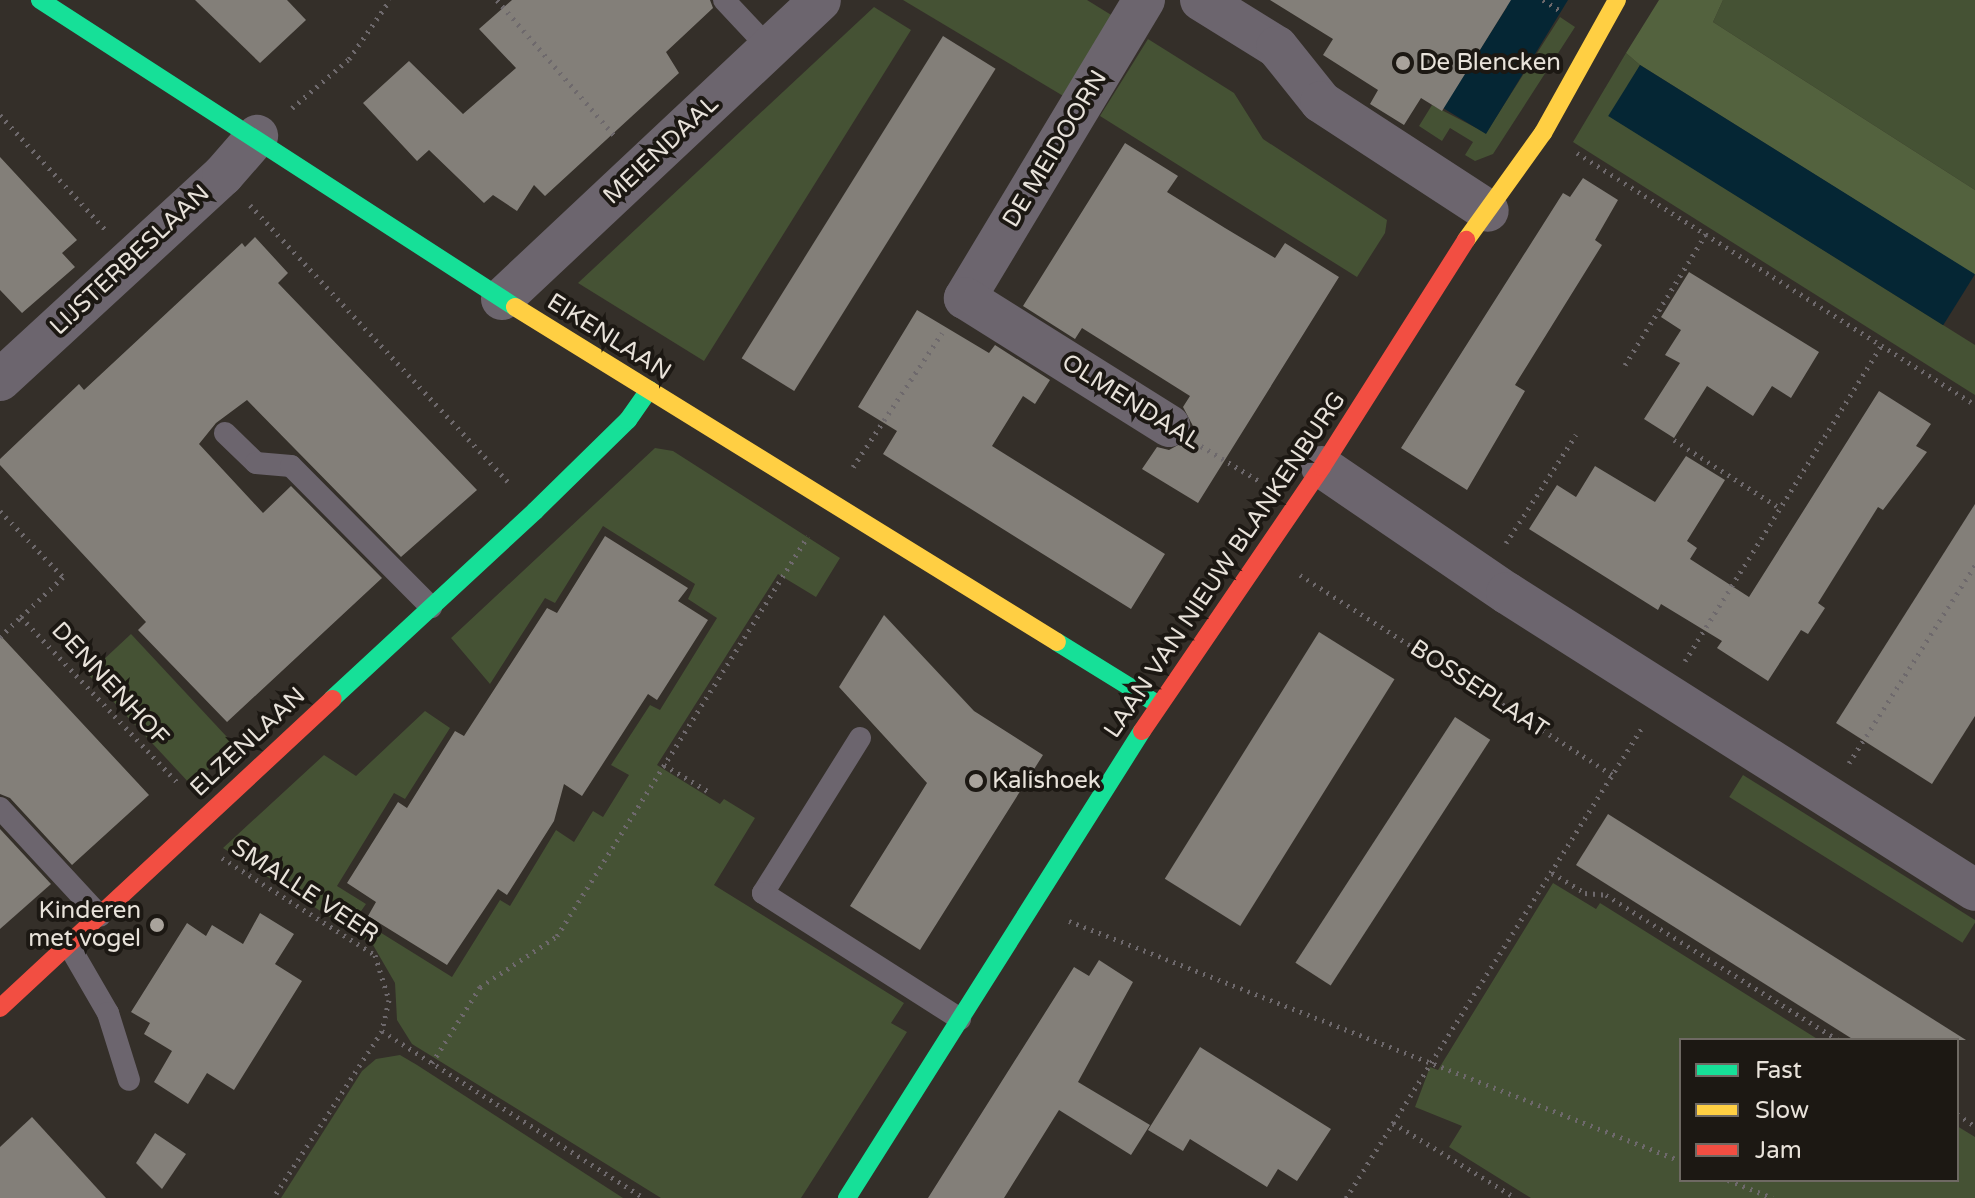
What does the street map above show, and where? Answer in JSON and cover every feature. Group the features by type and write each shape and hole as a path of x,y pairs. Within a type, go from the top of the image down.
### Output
{"street":[{"name":"EIKENLAAN","path":"40,0 257,136 502,299 1159,705"},
{"name":"MEIENDAAL","path":"502,299 820,0"},
{"name":"DE MEIDOORN","path":"965,298 1144,0"},
{"path":"1201,0 1277,47 1303,84 1321,102 1488,211"},
{"name":"LAAN VAN NIEUW BLANKENBURG","path":"847,1198 1159,705 1298,503 1488,211 1543,133 1617,0"},
{"name":"LIJSTERBESLAAN","path":"0,380 223,175 257,136"},
{"name":"OLMENDAAL","path":"965,298 1169,426"},
{"name":"ELZENLAAN","path":"0,1008 535,511 628,420 649,390"},
{"path":"1322,467 1484,578 1975,890"}],"lane":[{"path":"724,0 769,48"},
{"path":"225,433 256,463 291,466 431,607"},
{"path":"860,738 763,893 960,1019"},
{"path":"0,808 100,916"},
{"path":"68,944 108,1013 129,1080"}],"path":[{"path":"257,136 349,59 390,0"},
{"path":"497,0 642,167"},
{"path":"0,115 132,258"},
{"path":"1543,133 1975,405"},
{"path":"223,175 535,511"},
{"path":"1625,365 1706,234"},
{"path":"432,1063 480,987 557,936 831,500 965,298"},
{"path":"1346,1198 1881,346"},
{"name":"OLMENDAAL","path":"1169,426 1298,503"},
{"path":"1484,578 1576,435"},
{"path":"1674,440 1781,509"},
{"name":"DENNENHOF","path":"0,511 63,577 21,617 208,815"},
{"name":"BOSSEPLAAT","path":"1265,552 1613,775"},
{"path":"1827,797 1975,565"},
{"path":"0,637 21,617"},
{"path":"664,765 711,793"},
{"name":"SMALLE VEER","path":"186,835 375,955 389,1000 382,1031 273,1198"},
{"path":"1552,873 1585,893 1606,895 1835,1038"},
{"path":"1030,906 1433,1061 1679,1160"},
{"path":"382,1031 644,1198"},
{"path":"1393,1123 1516,1198"},
{"path":"1733,1182 1773,1198"}],"green space":[{"path":"903,0 1087,0 1121,21 1070,100"},
{"path":"1659,0 1723,0 1713,22 1975,190 1975,275 1640,65 1626,53"},
{"path":"1723,0 1975,0 1975,190 1713,22"},
{"path":"874,7 911,30 704,361 578,283"},
{"path":"1560,17 1575,27 1493,154 1475,161 1465,155 1473,142 1450,128 1442,141 1419,126 1432,105 1486,133"},
{"path":"1148,39 1234,93 1263,139 1387,220 1385,233 1357,277 1100,116"},
{"path":"1626,53 1640,65 1611,117 1975,345 1975,395 1573,142"},
{"path":"655,448 673,451 840,558 816,597 778,574 657,765 720,804 724,799 755,818 714,885 904,1003 891,1023 907,1032 801,1198 661,1198 412,1044 397,1020 395,983 373,945 223,848 324,755 356,776 425,711 450,728 405,799 394,793 337,886 366,904 359,914 362,921 452,977 500,900 510,906 556,830 574,842 593,811 603,817 629,775 611,765 650,705 660,710 717,618 688,599 695,584 603,526 555,603 545,598 490,684 451,638"},
{"path":"131,634 235,745 192,785 88,674"},
{"path":"1743,775 1975,920 1962,943 1729,797"},
{"path":"1553,883 1596,909 1600,903 1816,1038 1679,1038 1679,1182 1959,1182 1959,1127 1975,1137 1975,1198 1531,1198 1449,1147 1462,1126 1415,1107 1430,1067 1438,1070"},
{"path":"400,1055 623,1198 281,1198 362,1071 376,1059"}],"water":[{"path":"1497,0 1568,0 1486,134 1443,108 1507,7"},
{"path":"1640,65 1975,274 1943,325 1608,116"}],"building":[{"path":"195,0 287,0 306,20 260,63"},
{"path":"512,0 710,0 713,8 666,52 679,73 545,196 534,185 517,211 493,195 484,203 429,150 417,161 363,103 409,61 463,114 516,68 479,29"},
{"name":"De Blencken","path":"1270,0 1511,0 1442,111 1421,98 1404,125 1370,104 1378,90 1323,55 1333,39"},
{"path":"943,36 996,69 794,391 742,358"},
{"path":"1125,143 1178,176 1167,192 1275,258 1285,243 1339,277 1198,503 1142,469 1157,447 1169,450 1189,439 1193,426 1183,407 1190,396 1082,328 1075,339 1023,306"},
{"path":"0,157 77,240 62,253 75,267 22,313 0,290"},
{"path":"1583,178 1618,200 1595,240 1602,245 1515,385 1525,391 1467,490 1401,448 1563,193 1570,197"},
{"path":"255,237 288,273 278,283 477,490 401,557 247,400 216,423 199,444 263,513 291,486 382,578 227,722 138,630 146,622 0,465 0,459 79,384 84,390 242,243 245,247"},
{"path":"1689,272 1819,352 1791,398 1772,386 1753,416 1707,386 1674,438 1644,419 1680,363 1665,355 1681,330 1661,317"},
{"path":"917,310 989,353 995,345 1050,380 1035,404 1023,396 992,446 1165,554 1131,609 883,454 897,431 858,407"},
{"path":"1879,391 1931,424 1916,446 1927,452 1883,510 1878,507 1818,603 1825,608 1808,634 1801,630 1768,681 1717,648 1722,641 1661,604 1658,610 1529,529 1557,485 1576,497 1595,466 1655,502 1686,456 1725,480 1687,541 1697,548 1690,559 1749,597"},
{"path":"1975,504 1975,716 1932,784 1836,723"},
{"path":"605,536 688,588 678,601 708,620 657,700 648,694 582,796 564,784 554,821 507,895 498,889 447,965 368,916 376,902 347,883 398,802 407,808 455,731 464,736 547,608 557,613"},
{"name":"Kalishoek","path":"884,615 974,711 1043,755 920,950 850,906 927,783 839,687"},
{"path":"1319,632 1394,679 1240,926 1165,879"},
{"path":"0,635 149,795 72,865 10,798 0,794"},
{"path":"1455,717 1490,740 1331,986 1295,963"},
{"path":"1608,814 1966,1040 1851,1038 1576,865"},
{"path":"0,829 51,884 0,929"},
{"path":"260,913 294,934 275,964 302,981 234,1090 207,1073 188,1104 154,1082 172,1051 144,1034 150,1023 131,1012 187,923 206,936 212,925 243,944"},
{"path":"1099,960 1133,982 1078,1082 1150,1125 1131,1155 1059,1110 1004,1198 928,1198 1074,967 1089,976"},
{"path":"1200,1047 1331,1129 1297,1181 1278,1169 1267,1187 1190,1139 1183,1151 1148,1130"},
{"path":"32,1117 106,1198 0,1198 0,1147"},
{"path":"155,1133 186,1154 162,1189 136,1163"}],"traffic: fast":[{"path":"40,0 515,307"},
{"path":"332,699 535,511 628,420 649,390"},
{"path":"1057,642 1159,705"},
{"path":"847,1198 1142,731"}],"traffic: slow":[{"path":"1466,240 1543,133 1617,0"},
{"path":"515,307 1057,642"}],"traffic: jam":[{"path":"1142,731 1322,467 1466,240"},
{"path":"0,1008 332,699"}],"place":[{"name":"De Blencken","path":"1403,63"},
{"name":"Kalishoek","path":"976,781"},
{"name":"Kinderen met vogel","path":"157,925"}]}
